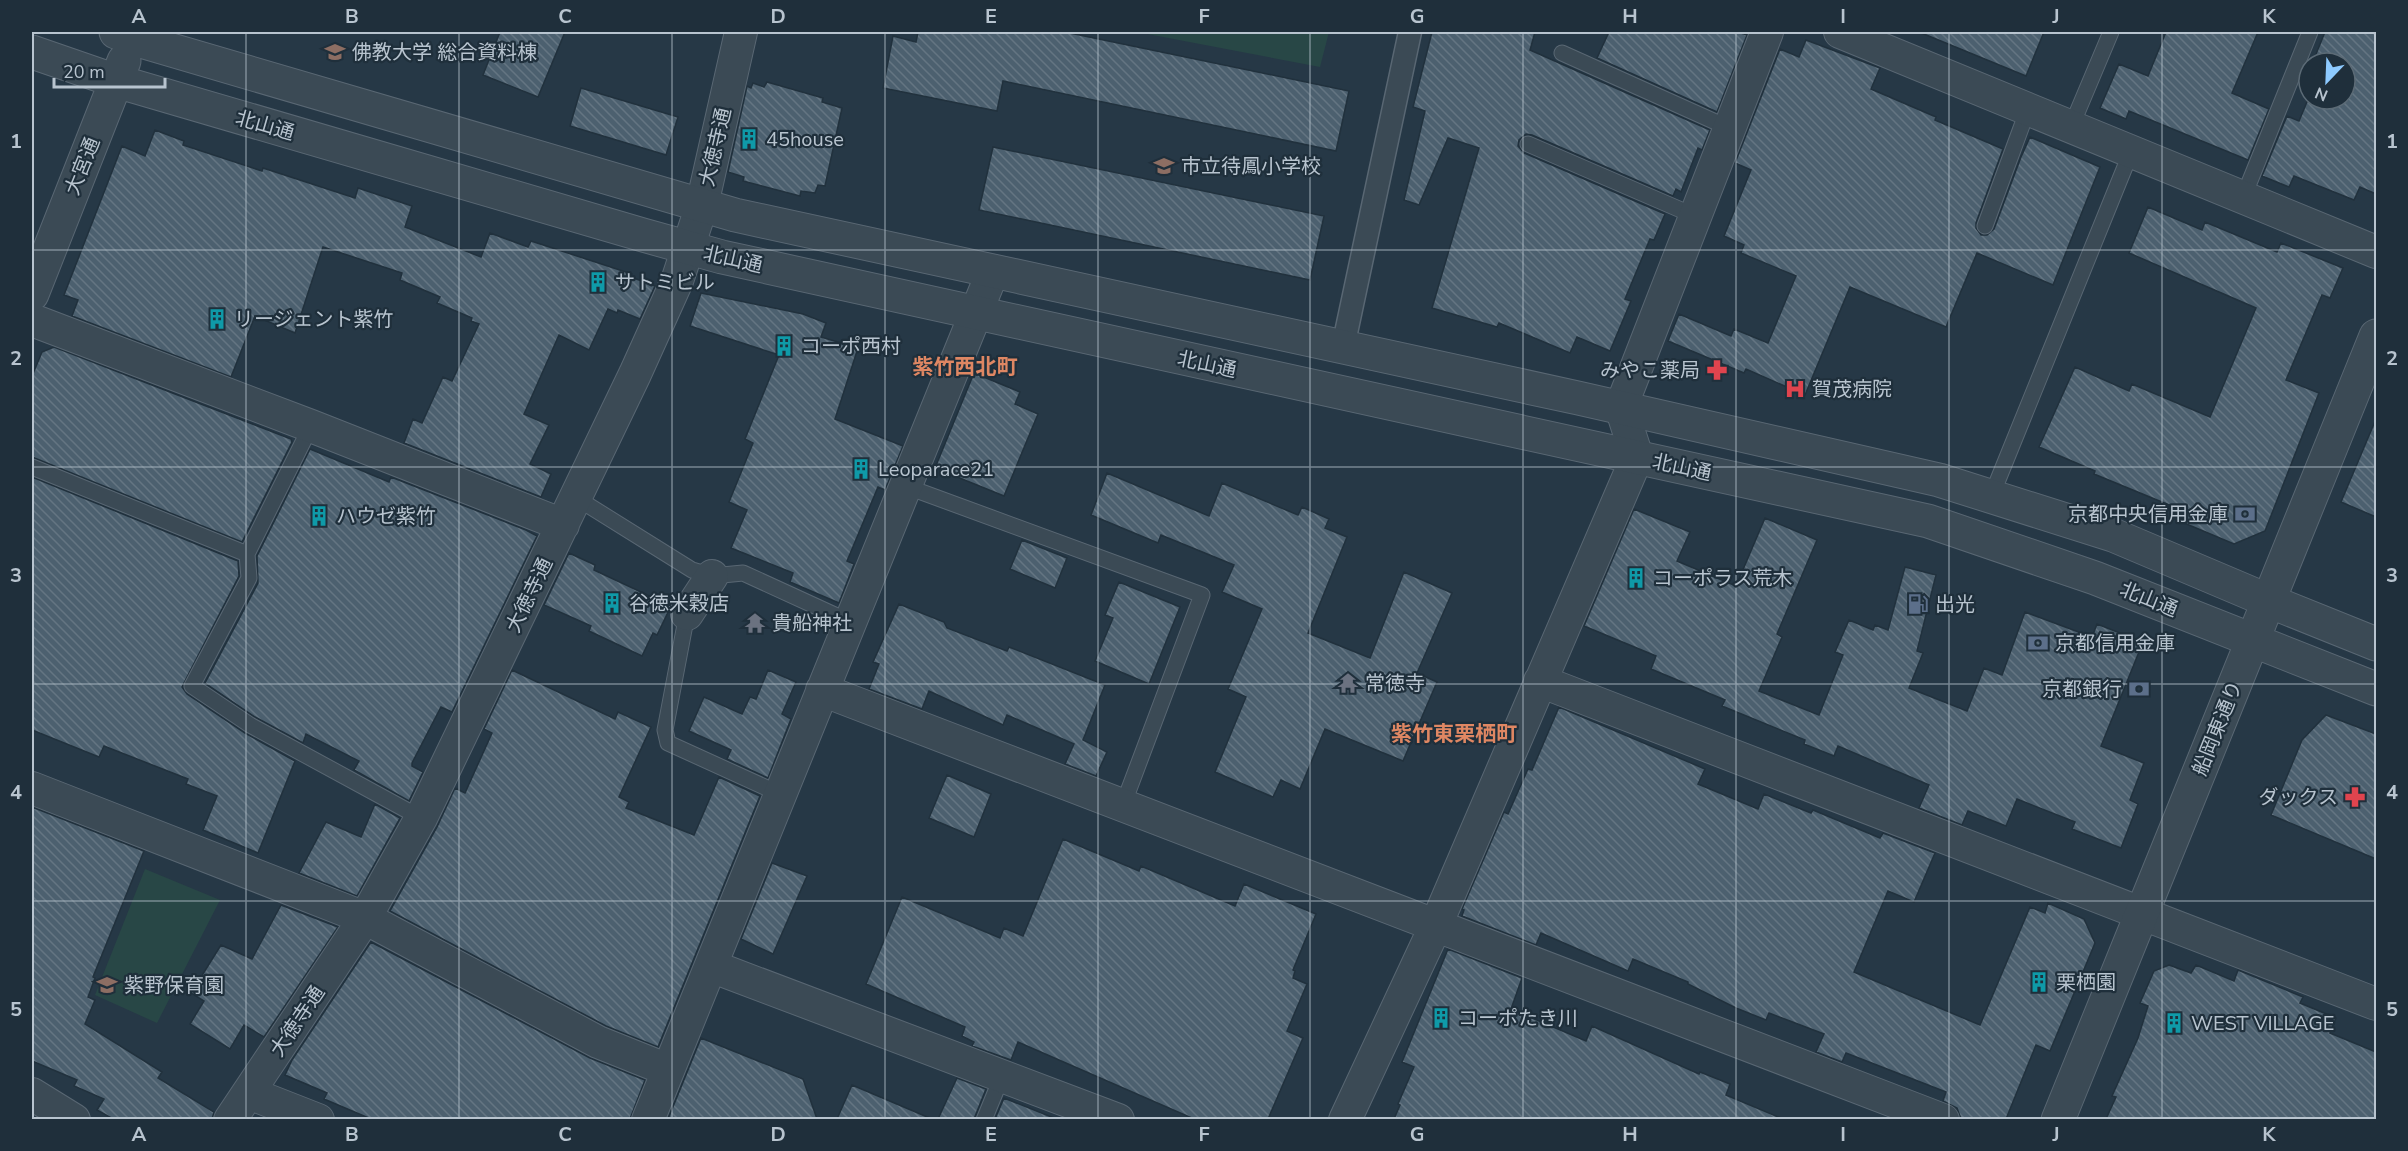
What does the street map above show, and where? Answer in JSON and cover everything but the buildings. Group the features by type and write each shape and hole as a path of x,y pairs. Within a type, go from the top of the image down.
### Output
{"street":[{"name":"大徳寺通","path":"230,1119 365,918 421,818 635,374 677,281 702,205 741,32"},
{"path":"1334,391 1410,32"},
{"path":"1345,1119 1436,926 1637,457 1621,407 1767,32"},
{"path":"1840,32 2376,252"},
{"path":"129,34 735,215 1621,407 1939,480 2113,535 2376,644"},
{"name":"大宮通","path":"35,277 116,81 129,34"},
{"name":"北山通","path":"32,52 116,81 688,248 1928,521 2095,578 2376,689"},
{"path":"648,1119 993,271"},
{"path":"32,320 311,426 569,511"},
{"name":"船岡東通り","path":"2058,1119 2376,336"},
{"path":"1928,521 1939,480"},
{"path":"687,614 712,576"},
{"path":"1540,681 2376,1004"},
{"path":"822,690 1943,1119"},
{"path":"32,788 365,918 598,1042 668,1070"},
{"path":"711,966 1118,1119"},
{"path":"249,1093 318,1119"},
{"path":"32,1094 74,1119"}],"lane":[{"path":"2071,127 2111,32"},
{"path":"2243,198 2310,32"},
{"path":"1562,53 1729,128"},
{"path":"1985,226 2028,109"},
{"path":"1528,144 1695,216"},
{"path":"1991,496 2131,152"},
{"path":"311,426 247,554 249,578 192,686 250,725 421,818"},
{"path":"32,467 247,554"},
{"path":"905,486 1202,596 1123,805"},
{"path":"569,511 692,570 712,576 743,573 850,622"},
{"path":"687,614 665,730 668,743 780,794"},
{"path":"984,1119 1002,1076"}],"green space":[{"path":"1137,32 1329,32 1320,67"},
{"path":"145,869 220,900 157,1023 95,995"}],"place":[{"name":"佛教大学 総合資料棟","path":"335,52"},
{"name":"45house","path":"749,139"},
{"name":"市立待鳳小学校","path":"1164,166"},
{"name":"サトミビル","path":"598,282"},
{"name":"リージェント紫竹","path":"217,319"},
{"name":"コーポ西村","path":"784,346"},
{"name":"みやこ薬局","path":"1717,370"},
{"name":"賀茂病院","path":"1795,389"},
{"name":"Leoparace21","path":"861,469"},
{"name":"京都中央信用金庫","path":"2245,514"},
{"name":"ハウゼ紫竹","path":"319,516"},
{"name":"コーポラス荒木","path":"1636,578"},
{"name":"谷徳米穀店","path":"612,603"},
{"name":"出光","path":"1918,604"},
{"name":"貴船神社","path":"755,623"},
{"name":"京都信用金庫","path":"2038,643"},
{"name":"常徳寺","path":"1348,683"},
{"name":"京都銀行","path":"2139,689"},
{"name":"ダックス","path":"2355,797"},
{"name":"栗栖園","path":"2039,982"},
{"name":"紫野保育園","path":"107,985"},
{"name":"コーポたき川","path":"1441,1018"},
{"name":"WEST VILLAGE","path":"2174,1023"}],"district":[{"name":"紫竹西北町","path":"965,367"},
{"name":"紫竹東栗栖町","path":"1454,734"}]}
